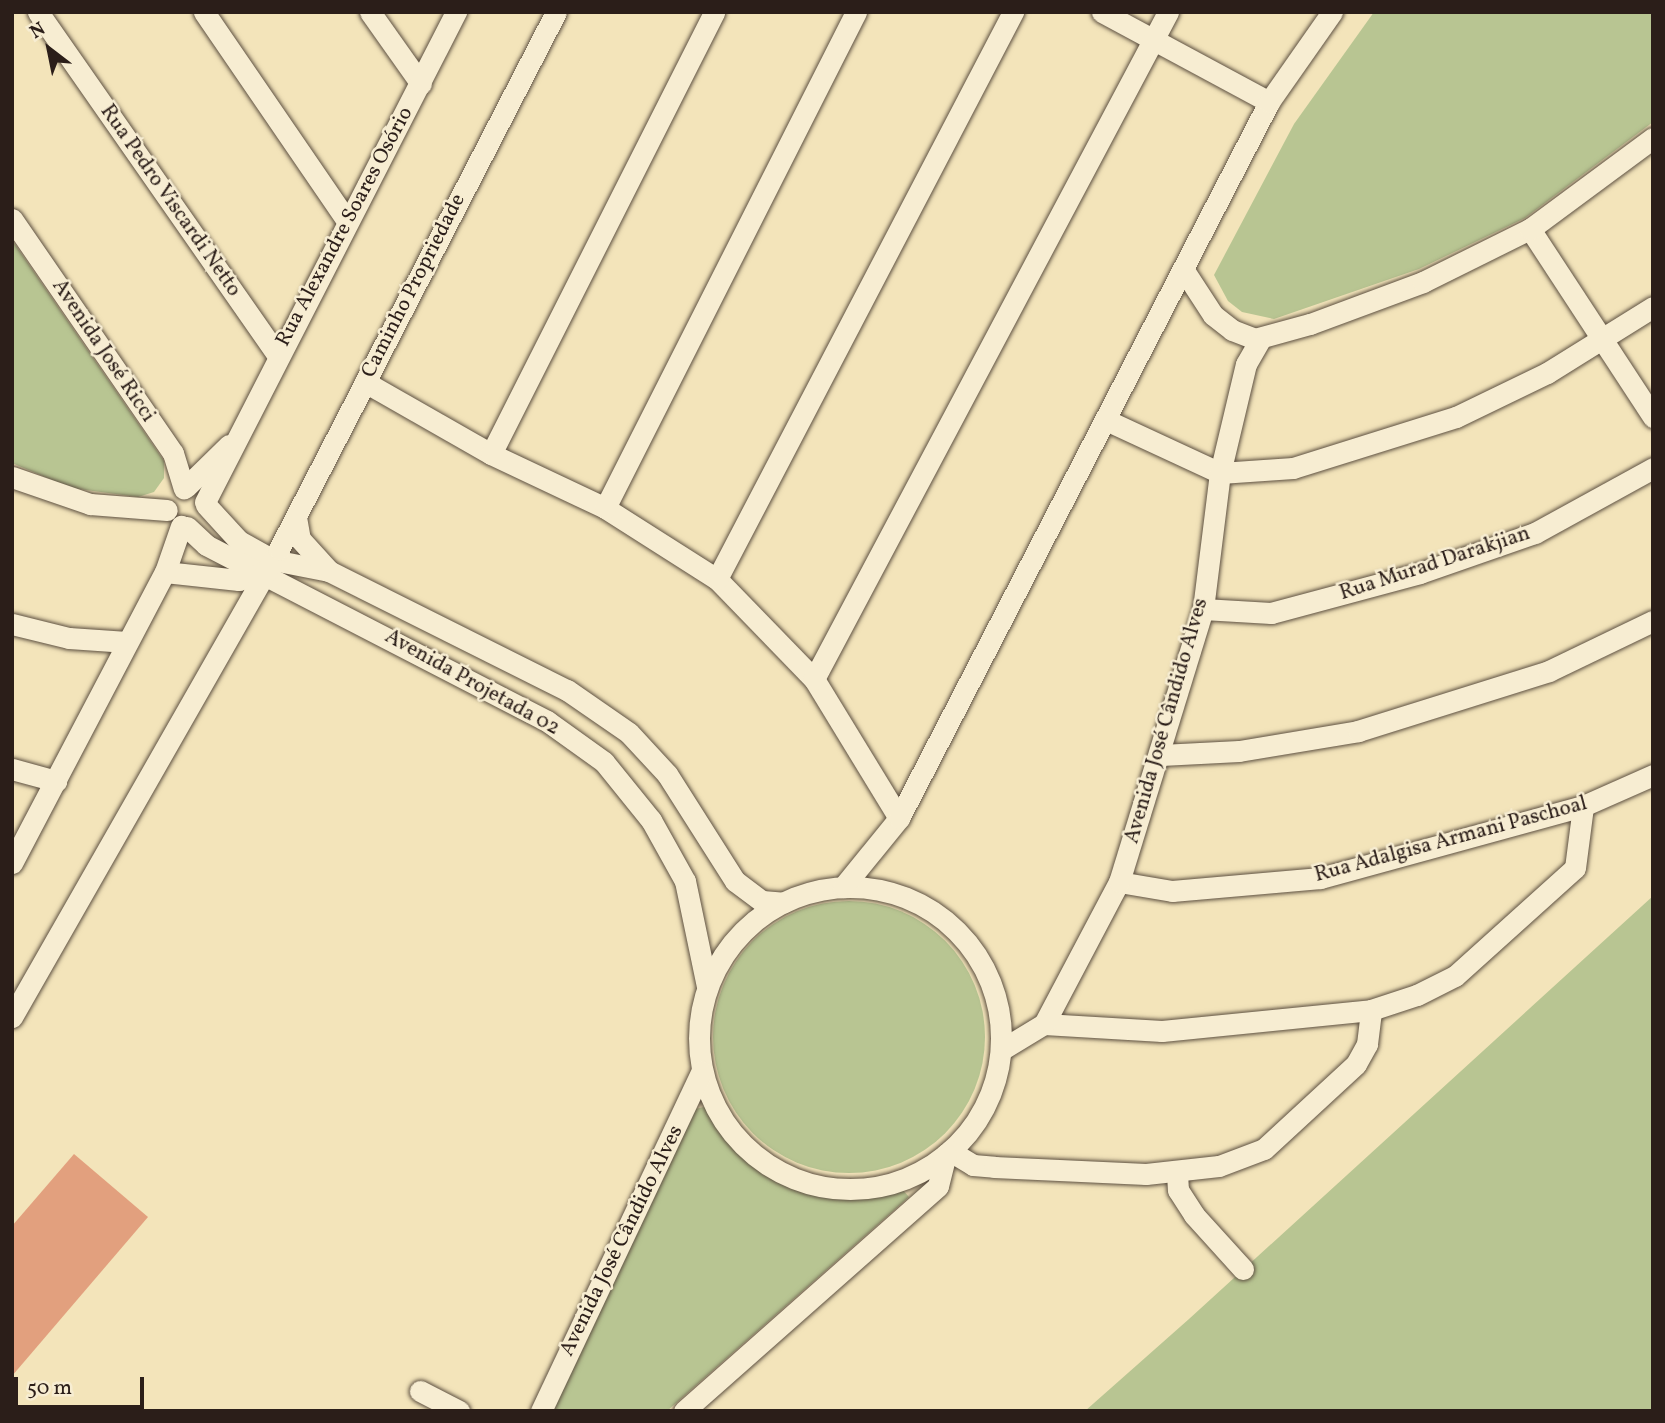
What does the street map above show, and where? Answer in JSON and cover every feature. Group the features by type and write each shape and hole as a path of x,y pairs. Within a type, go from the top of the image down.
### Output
{"street":[{"name":"Rua Pedro Viscardi Netto","path":"38,12 277,355"},
{"path":"204,12 347,221"},
{"path":"370,12 421,84"},
{"name":"Rua Alexandre Soares Osório","path":"233,442 185,488 170,496 177,524 203,518 206,504 233,442 456,12"},
{"name":"Caminho Propriedade","path":"12,1017 296,517 556,12"},
{"path":"491,454 714,12"},
{"path":"605,508 856,12"},
{"path":"717,579 1013,12"},
{"path":"1102,12 1269,102"},
{"path":"814,679 1168,12"},
{"path":"843,887 898,818 1185,272 1269,102 1332,12"},
{"path":"1185,272 1213,315 1232,330 1261,338 1423,282 1531,229 1653,138"},
{"name":"Avenida José Ricci","path":"12,219 173,453 185,488"},
{"path":"1531,229 1653,417"},
{"path":"1106,420 1220,473 1293,468 1456,417 1602,339 1653,307"},
{"name":"Avenida José Cândido Alves","path":"1044,1024 1119,882 1161,755 1203,610 1220,473 1247,364 1261,338"},
{"path":"365,382 491,454 605,508 717,579 814,679 898,818"},
{"name":"Rua Murad Darakjian","path":"1203,610 1270,613 1420,573 1535,533 1653,468"},
{"path":"12,477 90,504 177,524 165,572 12,863"},
{"name":"Avenida Projetada 02","path":"185,488 206,504 239,541 269,566 329,571 485,644 629,733 667,774 735,881 762,901 783,903"},
{"name":"Avenida Projetada 02","path":"296,517 300,539 329,571"},
{"name":"Avenida Projetada 02","path":"177,524 206,545 269,566 547,720 604,762 651,820 685,881 708,969 706,990"},
{"path":"165,572 239,580 269,566"},
{"path":"1161,755 1239,751 1358,732 1549,671 1653,621"},
{"path":"12,624 69,638 127,642"},
{"path":"12,769 56,781"},
{"name":"Rua Adalgisa Armani Paschoal","path":"1119,882 1172,891 1320,878 1583,806 1653,775"},
{"path":"1001,1050 1044,1024 1162,1031 1371,1010 1455,976 1575,868 1583,806"},
{"path":"843,887 903,896 954,928 989,977 1000,1015 1001,1050 984,1106 948,1152 916,1174 876,1187 834,1188 793,1178 757,1158 727,1128 702,1070 699,1030 706,990 736,939 783,903 843,887"},
{"path":"948,1152 983,1166 1177,1172 1219,1166 1264,1149 1356,1064 1367,1044 1371,1010"},
{"name":"Avenida José Cândido Alves","path":"541,1411 702,1070"},
{"path":"684,1411 938,1186 948,1152"},
{"path":"1177,1172 1178,1190 1194,1214 1243,1269"},
{"path":"420,1391 459,1411"}],"green space":[{"path":"1374,12 1653,12 1653,122 1525,218 1419,269 1274,319 1242,312 1228,301 1214,275 1294,124"},
{"path":"12,240 164,461 164,478 154,492 138,497 71,488 12,463"},
{"path":"1653,896 1653,1411 1085,1411 1189,1319"},
{"path":"836,901 862,901 901,911 925,924 945,941 962,961 975,985 983,1010 983,1064 975,1089 962,1113 945,1133 925,1150 901,1163 876,1171 836,1173 809,1167 785,1157 763,1142 744,1123 729,1101 719,1077 713,1050 713,1024 719,997 729,973 744,951 763,932 785,917 809,907"},
{"path":"704,1107 738,1152 793,1188 837,1198 902,1189 909,1197 667,1411 552,1411 695,1109"}],"building":[{"path":"74,1154 148,1217 12,1376 12,1226"}]}
